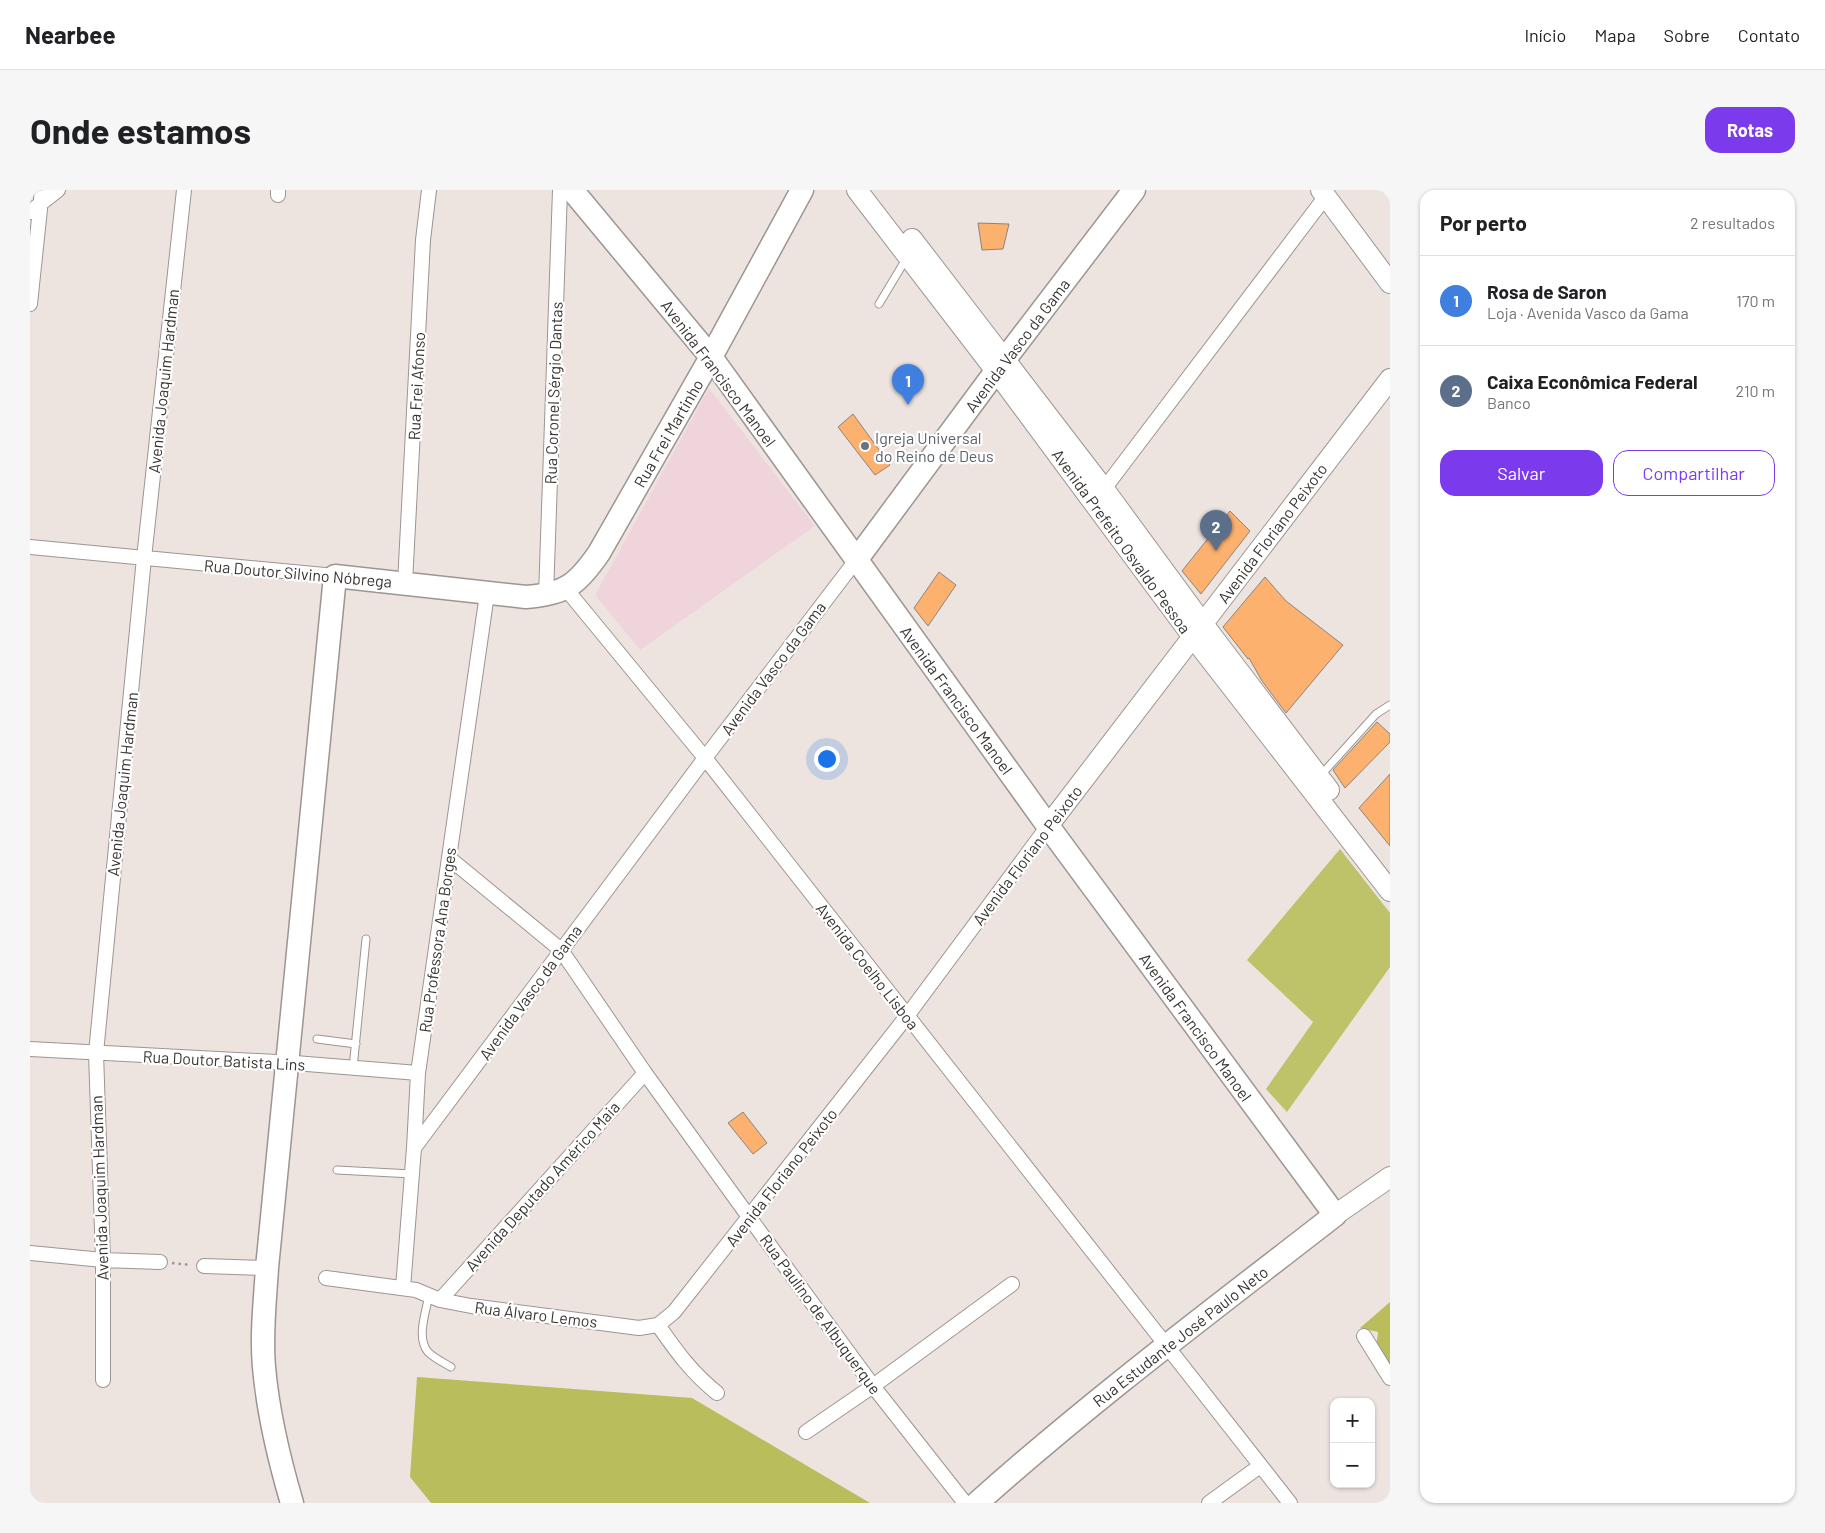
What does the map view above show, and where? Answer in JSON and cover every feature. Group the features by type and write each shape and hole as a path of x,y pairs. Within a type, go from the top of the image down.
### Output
{"main road":[{"name":"Avenida Francisco Manoel","path":"572,190 711,357 1048,826 1335,1215"},
{"name":"Rua Frei Martinho","path":"556,593 586,572 599,553 711,357 802,190"},
{"name":"Avenida Vasco da Gama","path":"857,559 1134,190"},
{"name":"Rua Doutor Silvino Nóbrega","path":"335,576 487,594 526,597 556,593"},
{"path":"292,1503 269,1410 264,1367 264,1315 267,1268 335,576"},
{"name":"Rua Estudante José Paulo Neto","path":"977,1503 1024,1461 1115,1386 1335,1215"}],"street":[{"path":"30,304 38,202 58,190"},
{"name":"Avenida Joaquim Hardman","path":"104,1380 96,1053 144,558 184,190"},
{"name":"Rua Frei Afonso","path":"405,583 423,240 429,190"},
{"name":"Rua Coronel Sérgio Dantas","path":"556,593 560,190"},
{"name":"Avenida Prefeito Osvaldo Pessoa","path":"857,190 907,255 1001,365"},
{"name":"Avenida Prefeito Osvaldo Pessoa","path":"874,190 1198,631 1388,880"},
{"path":"1098,494 1323,193 1390,283"},
{"name":"Avenida Floriano Peixoto","path":"658,1325 674,1312 907,1016 1048,826 1390,379"},
{"name":"Rua Doutor Silvino Nóbrega","path":"30,547 335,576"},
{"name":"Avenida Vasco da Gama","path":"414,1148 704,758 857,559"},
{"name":"Avenida Coelho Lisboa","path":"556,593 704,758 1290,1503"},
{"name":"Rua Professora Ana Borges","path":"403,1288 418,1073 487,594"},
{"name":"Avenida Prefeito Osvaldo Pessoa","path":"1231,673 1319,777 1388,880"},
{"name":"Rua Paulino de Albuquerque","path":"449,858 561,950 645,1073 749,1217 873,1386 965,1503"},
{"name":"Rua Doutor Batista Lins","path":"30,1049 287,1063 418,1073"},
{"name":"Avenida Deputado Américo Maia","path":"435,1297 645,1073"},
{"name":"Rua Estudante José Paulo Neto","path":"1335,1215 1390,1177"},
{"path":"30,1253 102,1260 160,1262"},
{"path":"204,1266 267,1268"},
{"name":"Rua Álvaro Lemos","path":"326,1278 403,1288 471,1306 639,1328 658,1325"},
{"path":"806,1432 873,1386 1012,1284"},
{"path":"658,1325 689,1368 698,1378 718,1393"},
{"path":"1364,1336 1390,1378"},
{"path":"1209,1503 1260,1466"}],"lane":[{"path":"879,304 907,255"},
{"path":"1319,777 1376,714 1390,705"},
{"path":"354,1068 366,938"},
{"path":"317,1039 356,1044"},
{"path":"337,1170 412,1174"},
{"path":"435,1297 424,1319 422,1341 429,1353 451,1367"}],"path":[{"path":"160,1262 204,1266"}],"shaded area":[{"path":"709,388 815,526 640,650 595,595"}],"green space":[{"path":"1340,849 1390,913 1390,967 1287,1112 1266,1089 1313,1022 1247,960"},
{"path":"1390,1302 1390,1371 1376,1348 1378,1332 1360,1328"},
{"path":"417,1377 692,1398 870,1503 431,1503 410,1477"}],"building":[{"path":"978,223 1009,224 1003,249 982,250"},
{"name":"Igreja Universal do Reino de Deus","path":"853,414 890,465 875,475 838,427"},
{"path":"1230,511 1250,531 1201,594 1182,571"},
{"path":"939,572 956,585 928,626 914,608"},
{"path":"1265,577 1286,601 1343,645 1286,713 1262,681 1249,658 1223,627"},
{"path":"1377,722 1390,734 1390,742 1345,788 1333,770"},
{"path":"1390,774 1390,846 1359,808"},
{"path":"743,1112 767,1143 753,1154 728,1123"}],"place":[{"name":"Rosa de Saron","path":"908,405"},
{"name":"Igreja Universal do Reino de Deus","path":"865,446"},
{"name":"Caixa Econômica Federal","path":"1216,551"}]}
